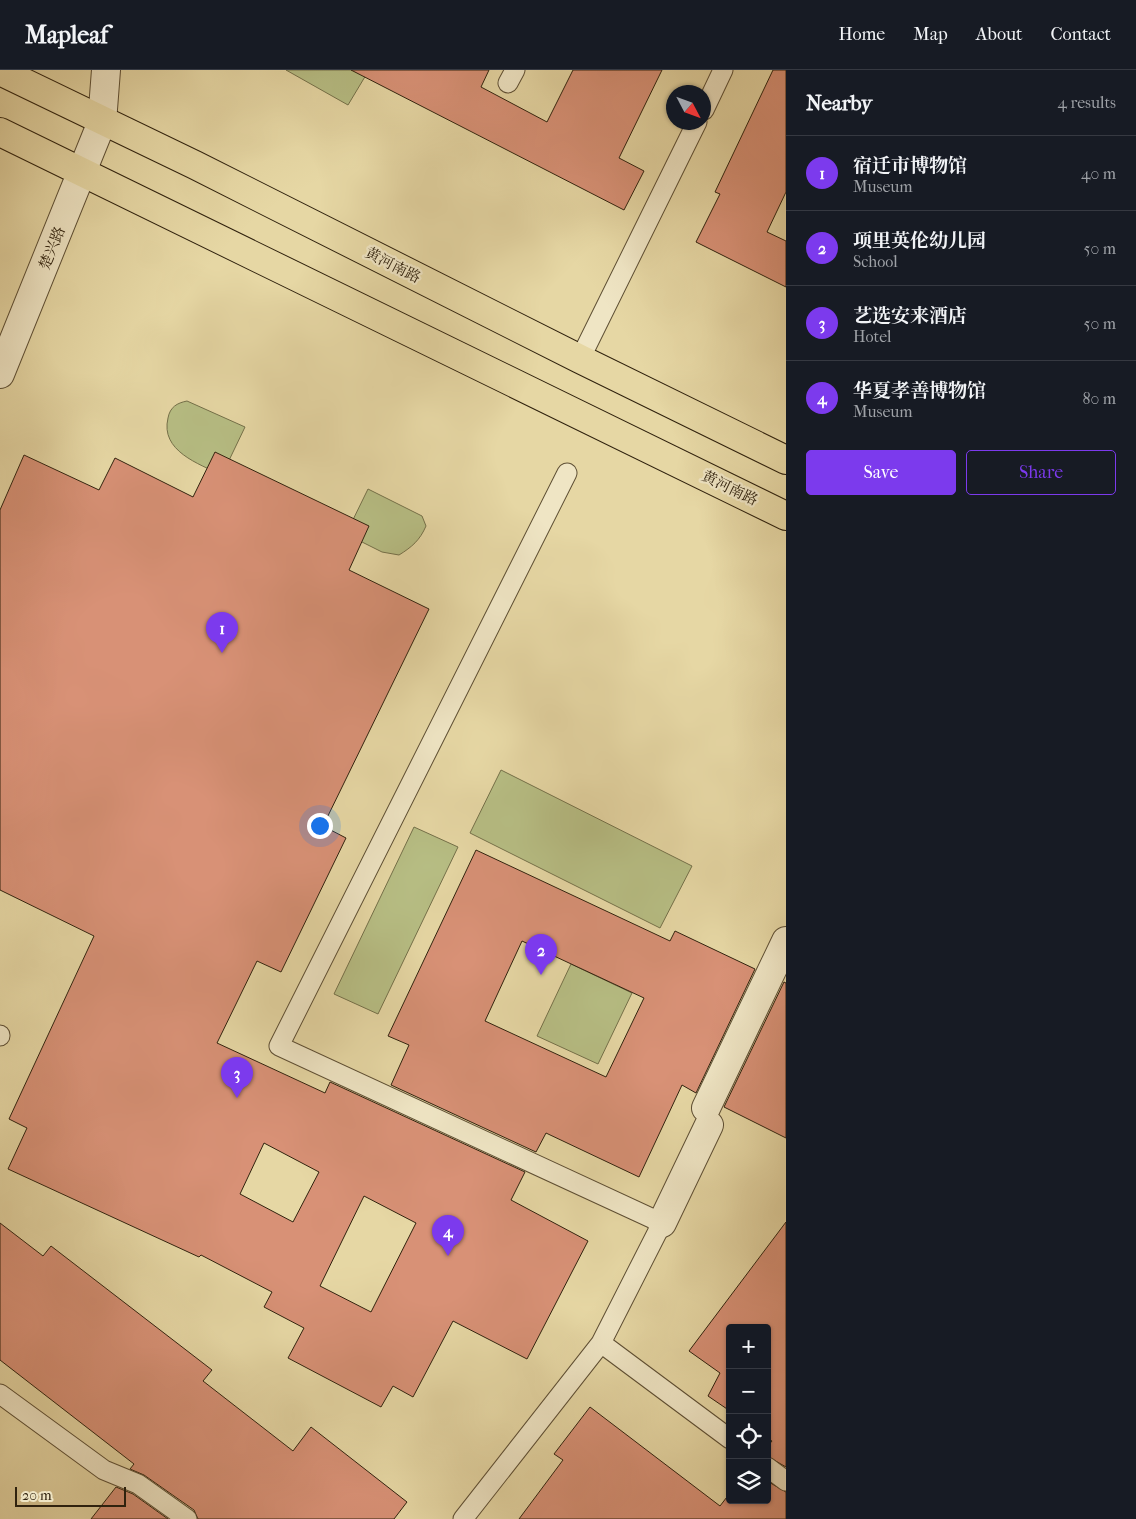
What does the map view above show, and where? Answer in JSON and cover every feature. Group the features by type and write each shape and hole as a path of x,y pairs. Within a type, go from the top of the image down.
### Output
{"main road":[{"name":"黄河南路","path":"0,71 786,460"},
{"name":"黄河南路","path":"0,132 786,516"}],"street":[{"name":"楚兴路","path":"0,374 102,122 106,70"},
{"path":"662,1223 786,941"}],"lane":[{"path":"711,96 724,70"},
{"path":"580,359 694,130"},
{"path":"463,1519 601,1343 662,1223 279,1046 567,473"},
{"path":"601,1343 726,1436"},
{"path":"0,1394 104,1470 138,1484 188,1519"},
{"path":"771,1470 786,1481"}],"green space":[{"path":"286,70 369,70 348,105"},
{"path":"187,401 245,427 222,475 183,455 170,439 167,429 170,411 177,404"},
{"path":"368,489 422,516 426,526 421,535 412,546 399,555 382,552 346,534"},
{"path":"501,770 692,866 660,928 470,833"},
{"path":"414,827 458,847 378,1014 334,994"},
{"path":"571,964 632,993 598,1064 537,1036"}],"building":[{"path":"351,70 489,70 481,87 547,122 573,70 662,70 619,158 644,171 624,210"},
{"path":"773,70 786,70 786,192 767,232 786,241 786,287 696,242 720,194 715,192"},
{"path":"215,452 369,526 349,570 429,609 323,826 346,838 281,972 257,961 217,1043 325,1093 330,1082 525,1172 511,1200 588,1241 527,1359 453,1321 413,1397 393,1386 381,1407 288,1358 304,1328 264,1307 272,1292 201,1255 199,1257 8,1169 27,1128 9,1119 94,936 0,890 0,510 24,455 99,490 115,458 193,497","holes":["264,1143 319,1172 293,1222 240,1194","364,1196 416,1223 371,1312 320,1286"]},
{"path":"476,850 670,941 675,931 755,969 696,1093 682,1085 639,1177 546,1133 536,1152 391,1085 409,1045 388,1036","holes":["522,941 644,998 606,1077 485,1021"]},
{"path":"784,982 786,983 786,1138 724,1107"},
{"path":"786,1222 786,1467 771,1458 771,1324 726,1324 726,1408 708,1396 720,1373 689,1351"},
{"path":"0,1223 43,1256 51,1246 212,1370 203,1381 293,1451 311,1427 407,1502 394,1519 198,1519 194,1510 144,1475 130,1469 134,1464 0,1360"},
{"path":"590,1407 720,1506 726,1498 726,1504 771,1504 771,1483 786,1492 786,1519 519,1519 563,1460 554,1454"},
{"path":"116,1487 133,1494 168,1519 91,1519"}],"place":[{"name":"宿迁市博物馆","path":"222,653"},
{"name":"项里英伦幼儿园","path":"541,975"},
{"name":"艺选安来酒店","path":"237,1098"},
{"name":"华夏孝善博物馆","path":"448,1256"}]}
